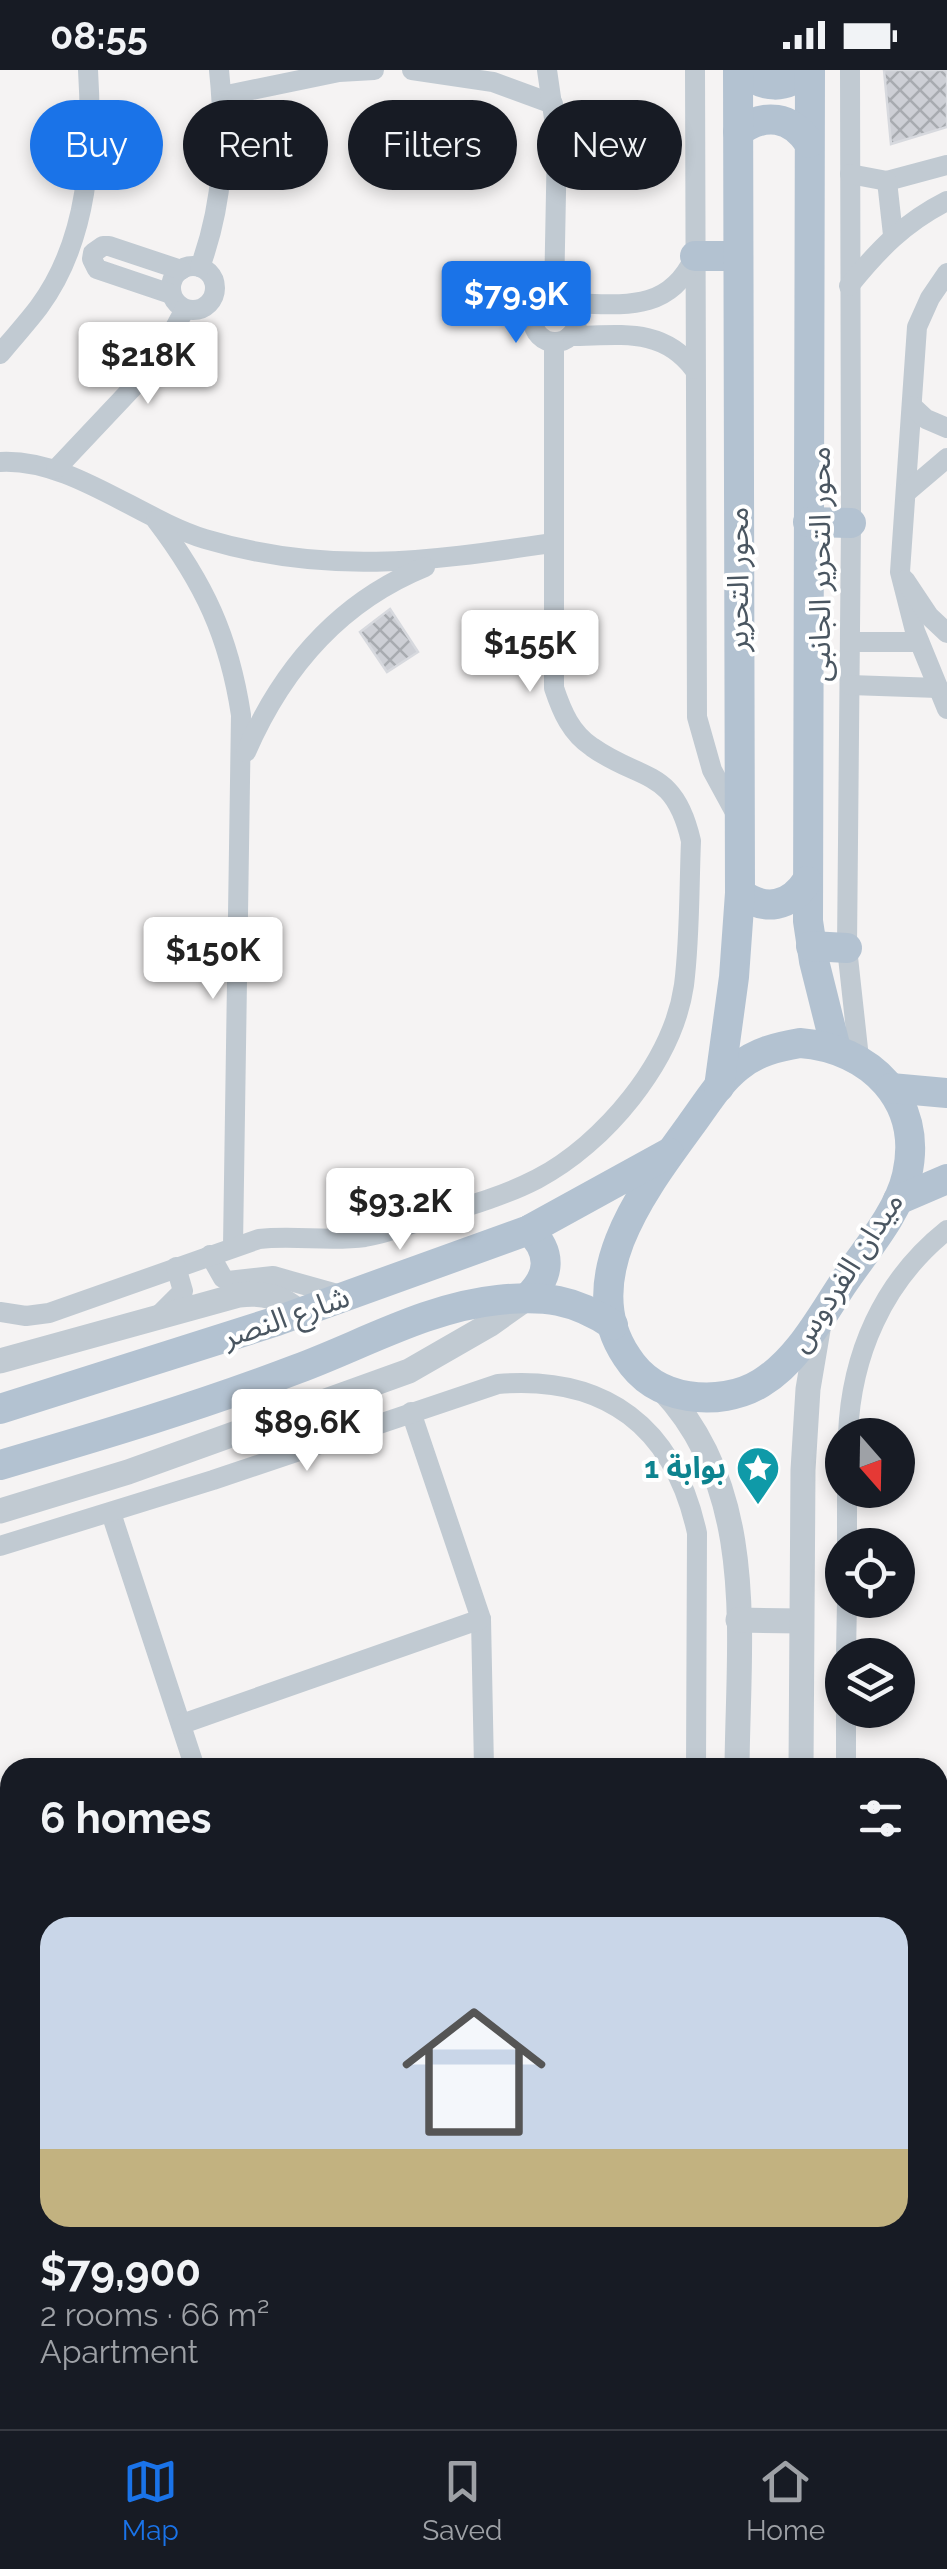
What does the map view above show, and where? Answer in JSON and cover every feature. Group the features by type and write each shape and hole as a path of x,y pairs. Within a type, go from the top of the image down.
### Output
{"main road":[{"path":"741,70 759,82 773,85 787,83 808,70"},
{"name":"محور التحرير","path":"719,1087 734,977 740,892 741,70"},
{"path":"808,70 807,881 812,946 848,1054"},
{"path":"738,132 763,118 777,118 802,132 809,143"},
{"path":"695,256 738,256"},
{"path":"808,522 851,523"},
{"path":"740,892 763,905 777,905 789,900 807,881"},
{"path":"812,946 847,948"},
{"path":"663,1390 636,1371 620,1347 608,1292 620,1237 642,1196 735,1069 776,1047 800,1043 848,1054"},
{"name":"ميدان الفردوس","path":"663,1390 711,1398 757,1386 777,1373 820,1318 898,1200 908,1174 910,1145 905,1115 891,1088 848,1054"},
{"path":"891,1088 947,1093"},
{"name":"شارع النصر","path":"0,1409 300,1313 529,1230 672,1152"},
{"path":"898,1200 947,1179"},
{"path":"527,1298 539,1287 546,1272 546,1256 540,1241 529,1230"},
{"name":"شارع النصر","path":"0,1465 192,1406 468,1304 527,1298 564,1301 586,1308 613,1325"}],"street":[{"path":"0,354 41,305 76,228 90,152 88,70"},
{"path":"56,470 156,363 178,302 172,281 190,268 214,226 222,183 219,70"},
{"path":"222,96 339,72 374,70"},
{"path":"412,70 492,82 542,100"},
{"path":"548,70 552,100"},
{"path":"695,70 697,717 712,770 738,818"},
{"name":"محور التحرير الجانبى","path":"848,1054 850,70"},
{"path":"850,174 888,182 947,166"},
{"path":"888,182 893,236"},
{"path":"559,190 561,301"},
{"path":"850,286 893,236 947,201"},
{"path":"108,246 212,276 214,296 205,307 178,302 97,269 93,253 108,246"},
{"path":"694,369 673,346 658,340 638,336 562,339 536,332 533,318 540,304 634,304 658,297 674,288 695,256"},
{"path":"947,273 917,328 900,572 906,602 947,709"},
{"path":"0,1312 26,1316 49,1313 233,1246 282,1236 341,1240 369,1236 503,1195 540,1178 574,1155 605,1128 644,1080 672,1026 684,987 690,841 686,820 676,800 643,771 594,748 575,732 562,712 554,688 552,544 562,339 576,323 573,308 561,301"},
{"path":"912,406 926,419 947,428"},
{"path":"907,492 947,458"},
{"path":"0,462 36,464 56,470 156,520 217,542 297,560 395,564 552,544"},
{"path":"156,520 190,567 222,631 242,715 233,1246"},
{"path":"243,758 280,683 326,630 369,595 444,559"},
{"path":"900,572 929,616 947,633"},
{"path":"850,642 923,651 947,642"},
{"path":"850,685 938,688"},
{"path":"848,1418 856,1368 873,1324 915,1259 947,1230"},
{"path":"210,1255 228,1281 280,1277 346,1296"},
{"path":"155,1318 182,1291 176,1267"},
{"path":"0,1361 252,1293 278,1298 300,1313"},
{"path":"0,1510 128,1472 409,1371 527,1298"},
{"path":"802,1758 805,1429 812,1349 820,1318"},
{"path":"0,1546 498,1384 528,1382 574,1388 618,1407 662,1449 679,1474 690,1503 697,1533 696,1758"},
{"path":"663,1390 683,1411 701,1441 722,1492 735,1547 737,1758"},
{"path":"411,1412 480,1619 484,1758"},
{"path":"111,1513 193,1758"},
{"path":"182,1724 480,1619"},
{"path":"738,1620 801,1620"},
{"path":"846,1728 846,1758"}],"building":[{"path":"884,70 947,70 947,127 891,144"},
{"path":"390,609 418,652 387,672 360,632"}],"place":[{"name":"بوابة 1","path":"758,1506"}]}
